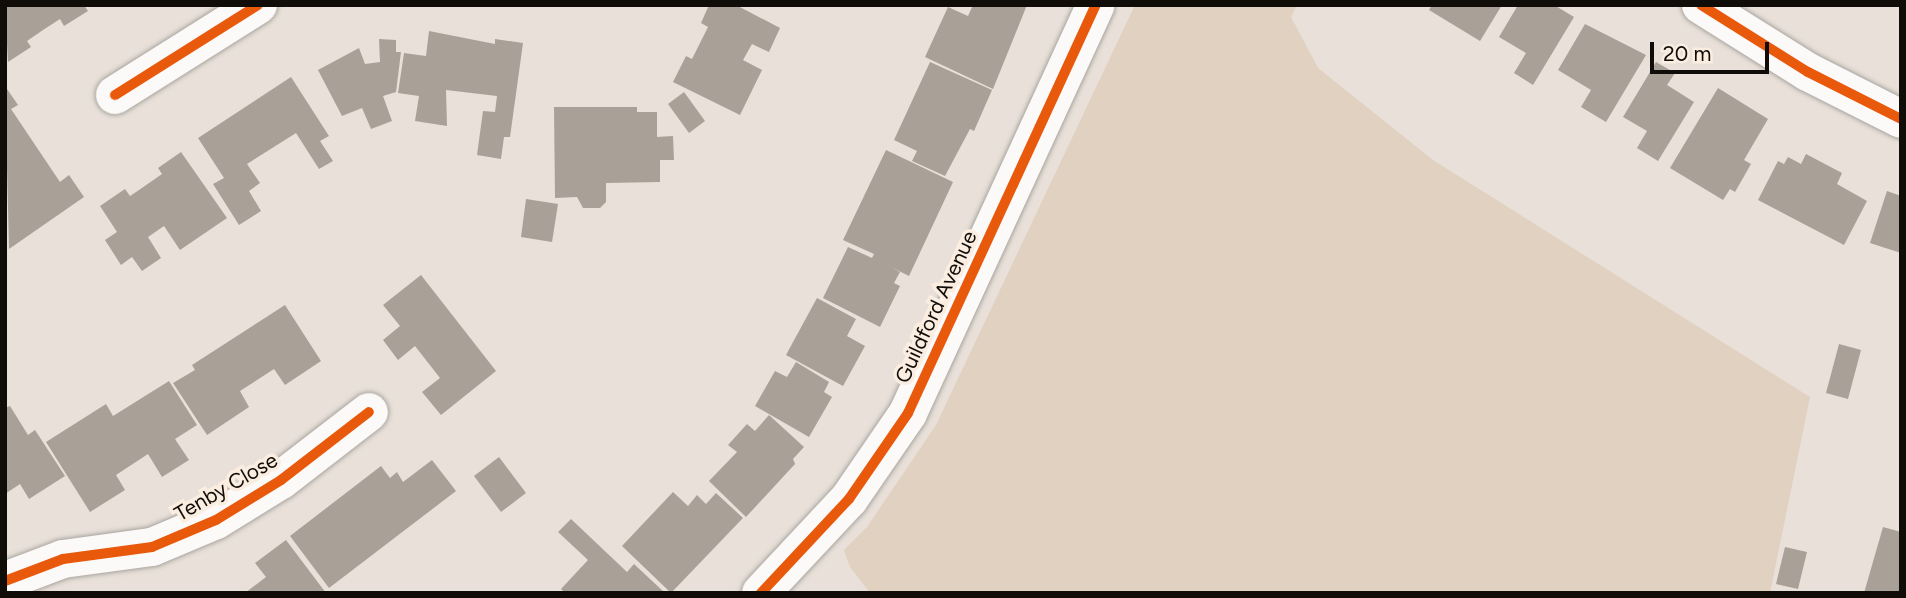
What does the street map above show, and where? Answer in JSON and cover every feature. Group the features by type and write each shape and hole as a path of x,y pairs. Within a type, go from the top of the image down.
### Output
{"street":[{"path":"115,95 258,5"},
{"name":"Guildford Avenue","path":"761,593 849,499 908,413 1096,5"},
{"path":"1701,5 1818,78 1901,119"},
{"name":"Tenby Close","path":"5,581 63,559 152,547 216,520 281,480 369,411"}],"shaded area":[{"path":"1135,5 1297,5 1291,17 1318,68 1433,160 1810,397 1770,593 870,593 850,567 844,550 867,527 936,425"}],"building":[{"path":"5,5 84,5 88,11 64,26 60,19 27,41 31,47 8,62"},
{"path":"709,5 736,5 780,28 769,52 752,44 743,60 762,70 740,115 673,82 686,56 692,59 708,27 701,23"},
{"path":"973,5 1027,5 993,89 925,57 948,7 968,16"},
{"path":"1432,5 1502,5 1480,41 1429,10"},
{"path":"1518,5 1554,5 1574,17 1533,85 1514,73 1526,53 1499,37"},
{"path":"1585,24 1646,55 1606,122 1581,107 1591,90 1558,70"},
{"path":"429,31 495,44 495,39 523,43 510,137 504,137 501,159 477,155 483,111 495,112 497,96 446,90 447,126 415,121 419,96 398,93 404,53 426,56"},
{"path":"379,39 396,40 396,52 401,52 396,92 383,96 392,121 371,129 362,108 342,116 318,70 359,48 365,64 380,62"},
{"path":"930,62 992,90 974,131 970,129 945,176 912,161 917,151 894,140"},
{"path":"1656,62 1675,73 1667,85 1694,102 1658,161 1637,148 1647,131 1623,117"},
{"path":"291,77 329,136 320,141 333,161 319,169 296,133 247,164 260,183 249,191 261,211 239,225 213,184 224,178 198,138"},
{"path":"5,86 18,105 11,109 60,182 69,175 84,197 9,249"},
{"path":"1718,88 1768,119 1744,160 1751,164 1735,192 1730,189 1723,200 1670,168"},
{"path":"684,92 705,121 689,133 668,104"},
{"path":"554,107 637,107 637,112 657,112 657,137 673,136 674,160 660,160 660,182 606,183 606,202 600,208 583,208 577,197 555,198"},
{"path":"886,150 953,182 909,276 891,267 900,272 894,283 900,286 880,327 823,298 848,247 872,258 874,254 843,240"},
{"path":"181,152 227,218 180,250 164,226 148,237 161,258 142,271 132,257 121,265 105,240 117,232 100,206 125,189 130,196 162,174 158,168"},
{"path":"1806,154 1842,173 1837,184 1867,201 1844,245 1758,200 1778,161 1784,164 1788,157 1801,164"},
{"path":"1887,191 1901,196 1901,253 1870,243"},
{"path":"526,199 558,204 552,242 521,237"},
{"path":"421,275 496,371 441,415 422,392 440,378 415,346 398,360 383,340 400,326 383,305"},
{"path":"817,298 856,319 847,336 865,346 843,386 786,355"},
{"path":"285,305 321,361 285,385 274,369 240,391 249,407 207,435 173,383 195,370 192,365"},
{"path":"1839,344 1861,350 1848,399 1826,393"},
{"path":"796,362 829,382 824,392 832,397 809,437 755,406 775,371 787,377"},
{"path":"169,381 197,425 175,439 189,460 162,477 148,454 116,475 125,490 90,512 46,442 106,404 113,416"},
{"path":"10,406 28,435 35,430 65,476 29,499 20,484 5,494 5,408"},
{"path":"769,415 804,447 793,459 795,464 746,517 709,481 737,452 728,445 747,424 755,431"},
{"path":"499,457 526,493 501,512 474,476"},
{"path":"432,460 456,491 329,588 290,536 381,466 390,478 397,472 403,482"},
{"path":"673,492 688,506 697,495 706,504 716,493 743,518 671,593 622,546"},
{"path":"571,519 627,572 634,564 665,593 565,593 561,589 588,560 558,532"},
{"path":"1883,527 1901,532 1901,593 1864,593"},
{"path":"286,540 326,593 245,593 266,577 255,563"},
{"path":"1785,547 1807,552 1798,589 1776,584"}],"cycle path":[{"path":"115,95 258,5"},
{"path":"761,593 849,499 908,413 1096,5"},
{"path":"1701,5 1808,72 1901,119"},
{"path":"5,581 63,559 152,547 216,520 281,480 369,412"}]}
